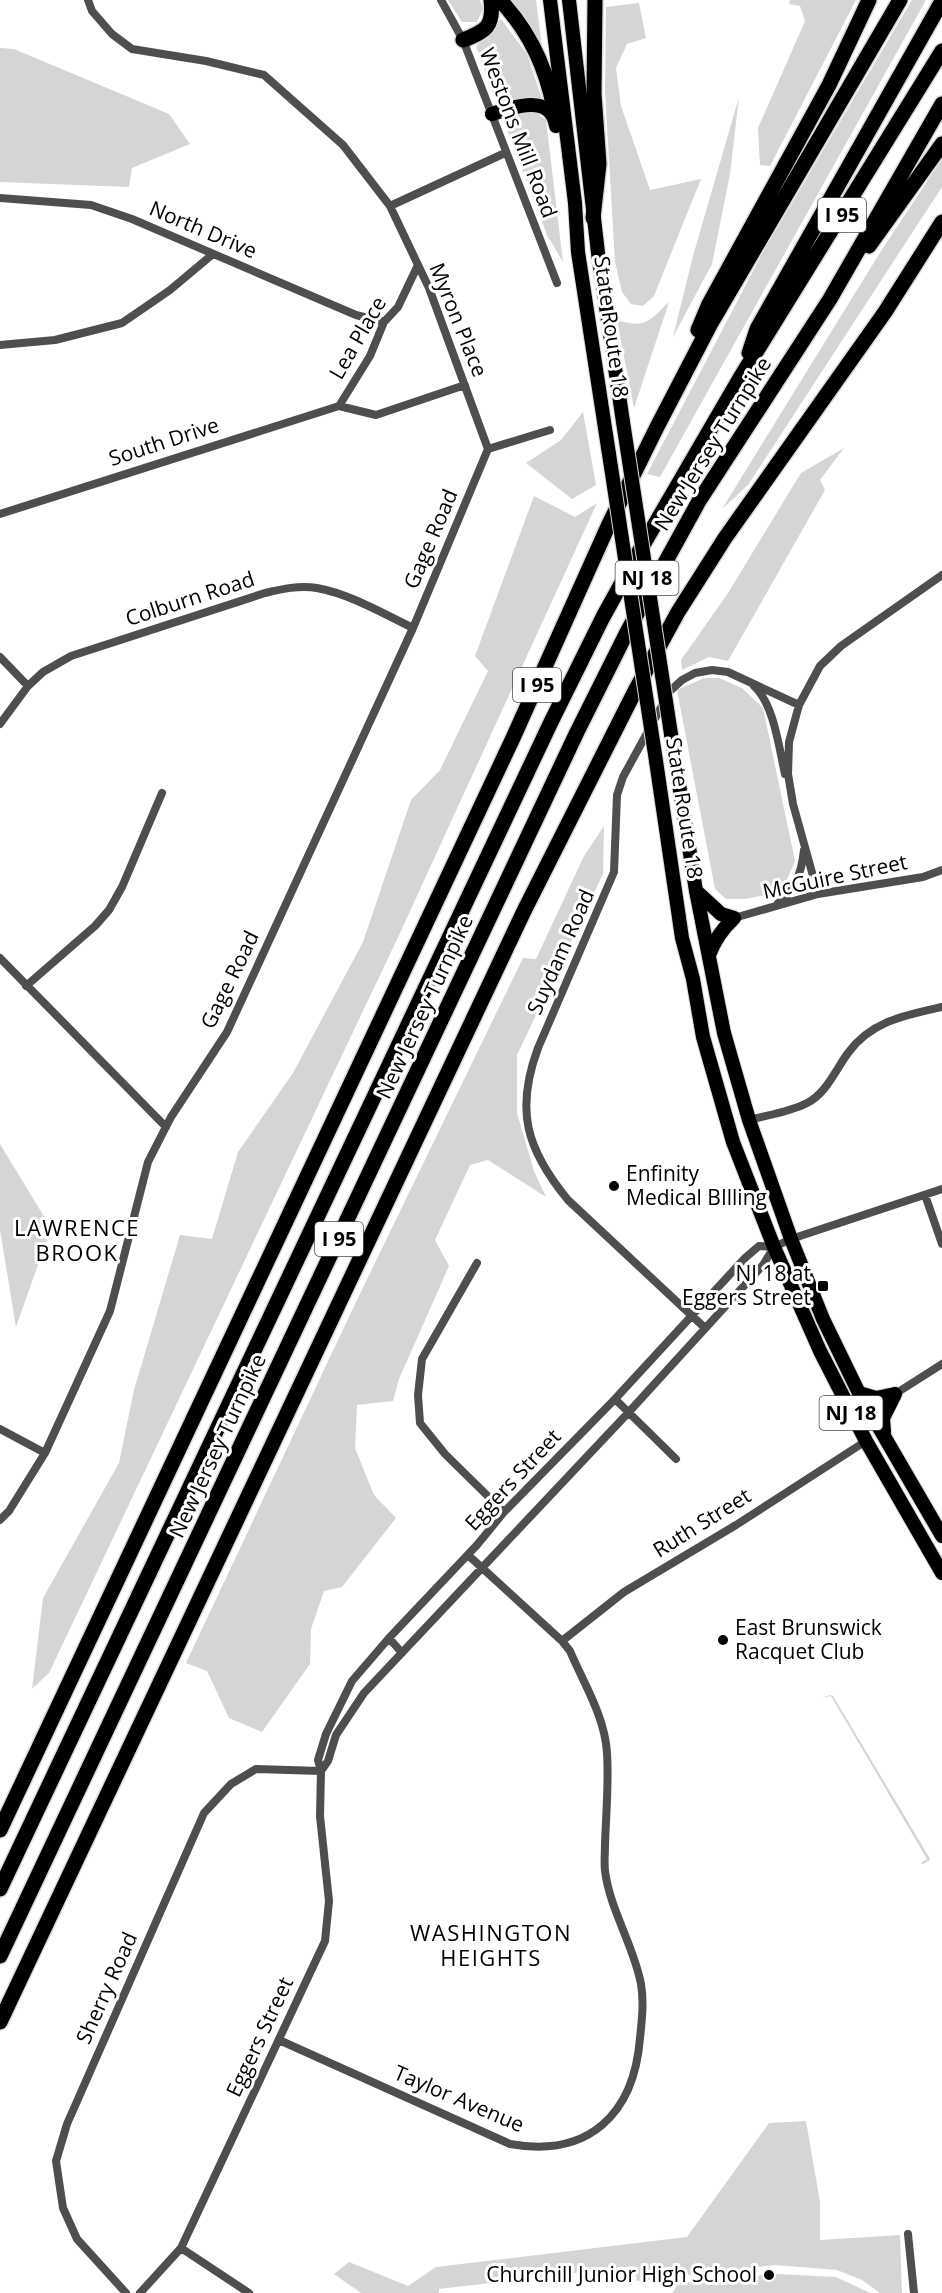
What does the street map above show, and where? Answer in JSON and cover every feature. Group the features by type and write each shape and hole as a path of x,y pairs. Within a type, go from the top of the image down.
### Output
{"highway":[{"path":"463,40 488,27 491,18 491,0"},
{"path":"500,0 519,23 538,56 550,88 566,202 578,252"},
{"name":"State Route 18","path":"550,0 575,203 578,252 682,938 693,979 703,1037 734,1142 774,1247 820,1351 866,1441 942,1573"},
{"name":"State Route 18","path":"569,0 593,218 623,422 696,891 724,1033 749,1120 791,1239 823,1319 859,1393 942,1536"},
{"path":"593,218 599,164 594,94 595,0"},
{"path":"657,427 709,304 829,85 868,0"},
{"name":"New Jersey Turnpike","path":"0,1830 513,738 609,524 710,325 900,0"},
{"path":"740,378 757,328 942,1"},
{"name":"New Jersey Turnpike","path":"0,1889 551,722 603,617 740,378 942,51"},
{"name":"New Jersey Turnpike","path":"0,1956 627,632 699,501 830,299 942,104"},
{"path":"492,114 518,106 533,105 547,112 556,122"},
{"path":"830,299 942,144"},
{"name":"I 95","path":"0,2022 524,911 605,748 700,575 885,312 942,222"},
{"path":"885,312 899,298 942,238"},
{"path":"696,891 721,914 734,918"},
{"path":"709,955 722,929 734,918"},
{"path":"859,1393 876,1398 895,1394"},
{"path":"884,1434 883,1418 895,1394"}],"street":[{"name":"Myron Place","path":"88,0 92,11 112,34 132,49 206,61 264,75 343,146 390,206 429,288 488,449"},
{"name":"Westons Mill Road","path":"441,0 463,40 557,283"},
{"path":"390,206 505,153"},
{"name":"North Drive","path":"0,198 92,206 132,219 356,315 384,322"},
{"path":"0,345 55,340 122,323 170,290 213,254"},
{"name":"Lea Place","path":"418,265 398,307 384,322 370,356 339,406 376,415 465,385"},
{"name":"South Drive","path":"0,514 339,406"},
{"path":"488,449 550,430"},
{"name":"Gage Road","path":"0,1520 9,1511 45,1453 110,1311 148,1162 166,1127 227,1032 413,628 488,449"},
{"path":"793,804 788,774 789,742 799,705 820,666 841,646 942,575"},
{"name":"Colburn Road","path":"0,724 28,686 44,672 71,656 265,592 293,587 316,588 340,594 413,628"},
{"path":"0,657 28,686"},
{"name":"Suydam Road","path":"705,1328 568,1200 542,1166 533,1147 526,1108 530,1069 615,872 617,795 623,777 670,692 682,680 695,673 712,670 728,672 799,705"},
{"path":"747,680 760,692 769,710 818,894"},
{"path":"26,986 95,926 109,910 122,886 162,793"},
{"path":"772,906 787,897 794,886 802,866 805,846"},
{"name":"McGuire Street","path":"734,918 818,894 923,877 942,870"},
{"path":"0,958 166,1127"},
{"path":"749,1120 808,1103 823,1090 850,1050 875,1027 900,1016 942,1007"},
{"name":"Eggers Street","path":"140,2293 158,2276 181,2248 325,1941 329,1901 320,1816 321,1771 318,1760 337,1709 352,1681 389,1638 468,1555 504,1512 615,1399 759,1246 774,1247 791,1239 942,1189"},
{"path":"925,1195 942,1244"},
{"name":"Eggers Street","path":"321,1771 328,1761 336,1735 364,1693 628,1413 763,1265 774,1247"},
{"path":"477,1263 422,1359 418,1395 420,1422 445,1454 504,1512"},
{"path":"895,1394 942,1364"},
{"path":"615,1399 676,1459"},
{"path":"0,1429 45,1453"},
{"name":"Ruth Street","path":"562,1641 624,1592 736,1525 866,1441"},
{"name":"Taylor Avenue","path":"279,2040 510,2144 526,2146 559,2144 594,2133 609,2120 621,2104 632,2080 639,2054 643,2008 640,1982 612,1902 605,1871 607,1753 603,1726 570,1651 468,1555"},
{"path":"389,1638 402,1653"},
{"name":"Sherry Road","path":"126,2293 77,2239 63,2208 56,2161 67,2124 204,1813 231,1784 256,1769 321,1771"},
{"path":"908,2234 914,2293"},
{"path":"181,2248 249,2293"}],"shaded area":[{"path":"448,0 480,0 483,9 477,22 462,22"},
{"path":"506,0 536,0 543,55"},
{"path":"790,0 856,0 770,166 760,165 758,128 805,21 800,6 789,4"},
{"path":"912,0 926,0 660,477 647,474 763,252"},
{"path":"639,3 646,38 627,44 616,68 621,106 650,190 701,179 654,296 643,306 631,304 622,292 615,262 605,91 606,7"},
{"path":"501,19 527,54 542,99 522,99 501,105 494,96 476,46"},
{"path":"0,48 14,49 169,114 190,144 132,168 129,187 0,182"},
{"path":"739,97 730,174 712,264 673,337 693,256"},
{"path":"530,107 546,120 563,262 547,235 505,124 509,118"},
{"path":"942,159 942,187 748,485 722,509 881,251"},
{"path":"669,302 634,408 617,320 635,324 646,322"},
{"path":"583,412 596,485 572,499 526,463 561,440"},
{"path":"844,448 820,480 825,490 728,661 709,657 682,670 681,660 728,593 801,473"},
{"path":"534,496 575,517 597,503 400,933 49,1673 32,1689 43,1598 119,1463 134,1390 180,1235 212,1239 238,1152 293,1073 363,942 411,800 440,770 488,671 475,656"},
{"path":"704,678 719,678 742,688 763,708 795,861 786,882 771,894 744,899 726,899 715,889 677,690"},
{"path":"604,826 603,874 517,1055 517,1113 534,1171 546,1197 488,1160 470,1165 435,1240 449,1266 399,1379 393,1401 357,1405 355,1448 374,1495 396,1518 342,1587 324,1591 311,1629 310,1664 262,1732 229,1718 207,1671 186,1663 355,1304 523,958 536,959 584,856"},
{"path":"0,1144 51,1228 16,1327 0,1230"},
{"path":"829,1695 833,1696 930,1860 921,1863 927,1859 831,1696 823,1698"},
{"path":"806,2121 820,2202 820,2240 900,2235 902,2293 880,2293 862,2280 837,2270 775,2265 637,2281 634,2266 439,2289 439,2293 361,2293 334,2274 349,2262 408,2286 436,2267 687,2237 769,2123"},
{"path":"776,2274 836,2277 870,2293 672,2293 679,2283"}],"place":[{"name":"Enfinity Medical BIlling","path":"614,1186"},
{"name":"NJ 18 at Eggers Street","path":"823,1286"},
{"name":"East Brunswick Racquet Club","path":"723,1640"},
{"name":"Churchill Junior High School","path":"769,2275"}],"district":[{"name":"LAWRENCE BROOK","path":"77,1240"},
{"name":"WASHINGTON HEIGHTS","path":"491,1946"}]}
